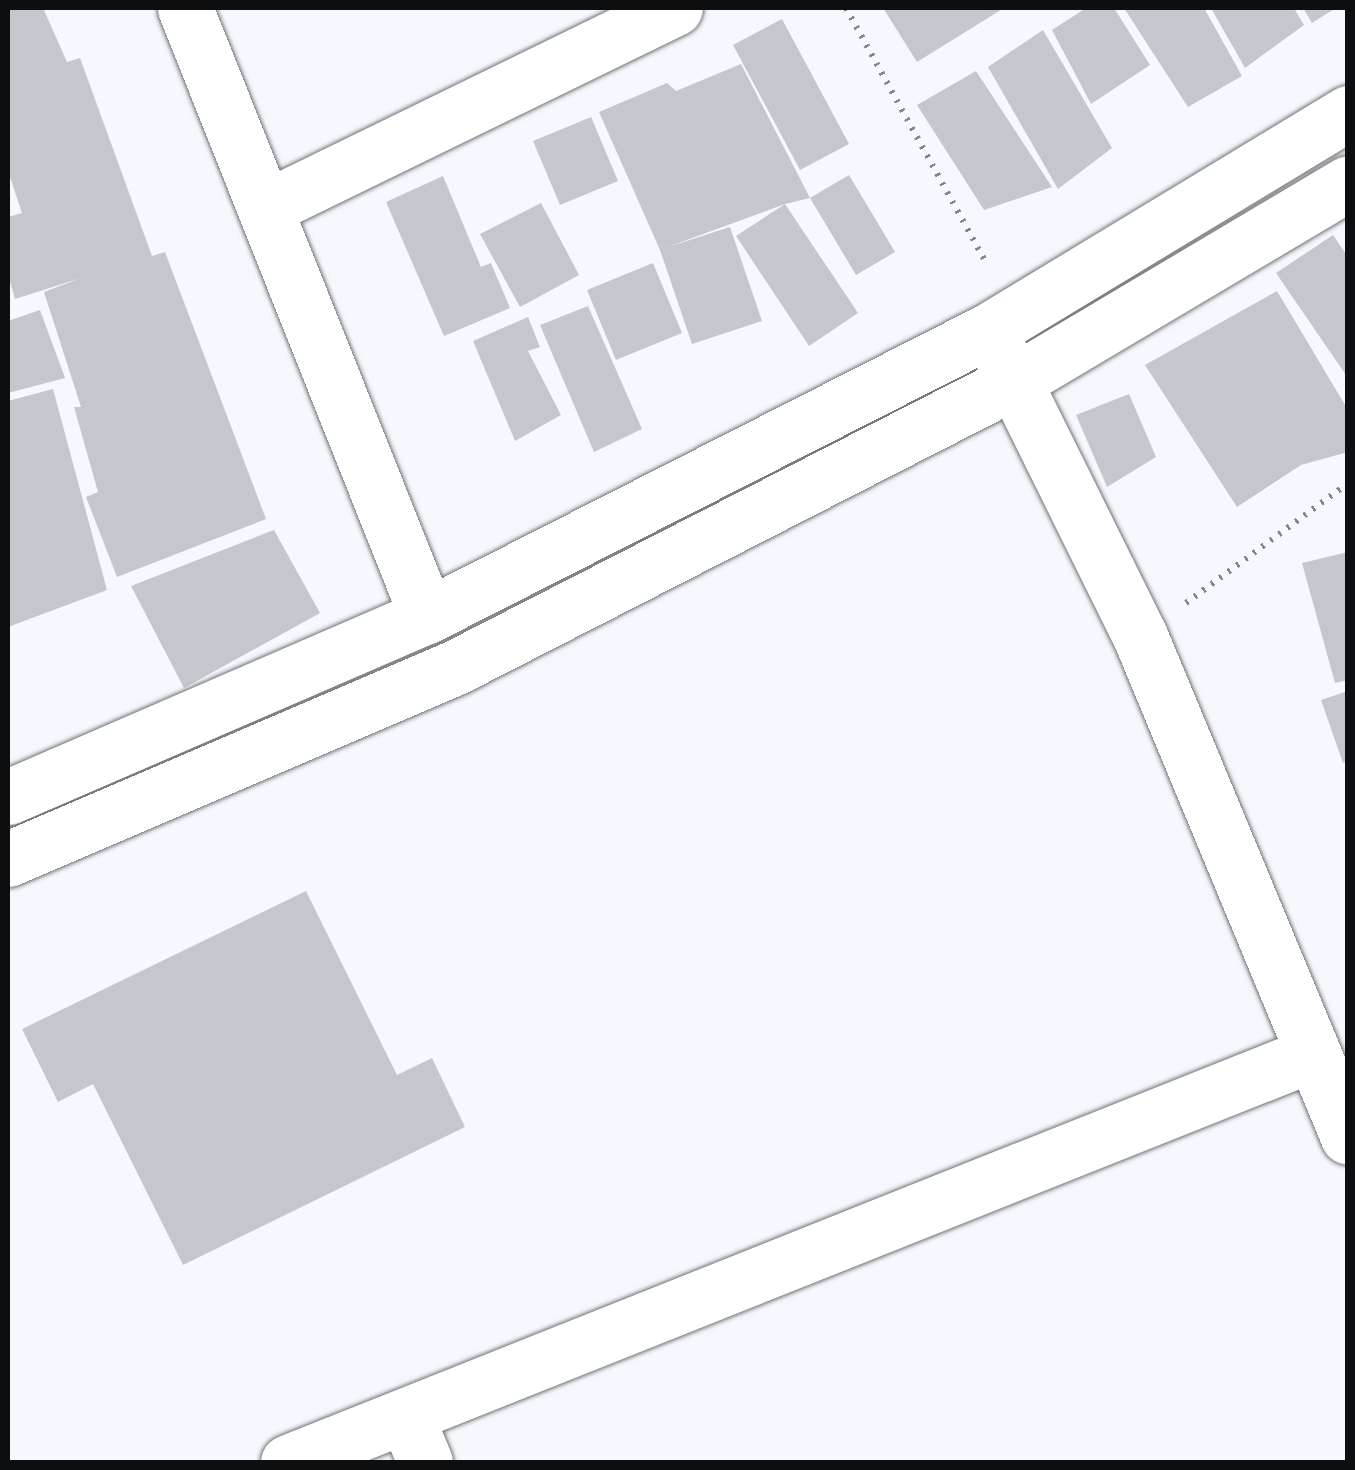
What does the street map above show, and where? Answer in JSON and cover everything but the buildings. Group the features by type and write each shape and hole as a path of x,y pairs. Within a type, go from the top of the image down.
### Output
{"street":[{"path":"184,8 427,616"},
{"path":"265,208 640,16"},
{"path":"8,797 427,616 1001,322 1348,113"},
{"path":"8,859 456,667 1015,381 1348,183"},
{"path":"1001,322 1015,381 1140,636 1348,1137"},
{"path":"288,1462 416,1439 1312,1054"}],"path":[{"path":"846,8 1001,322"},
{"path":"1140,636 1348,483"}]}
